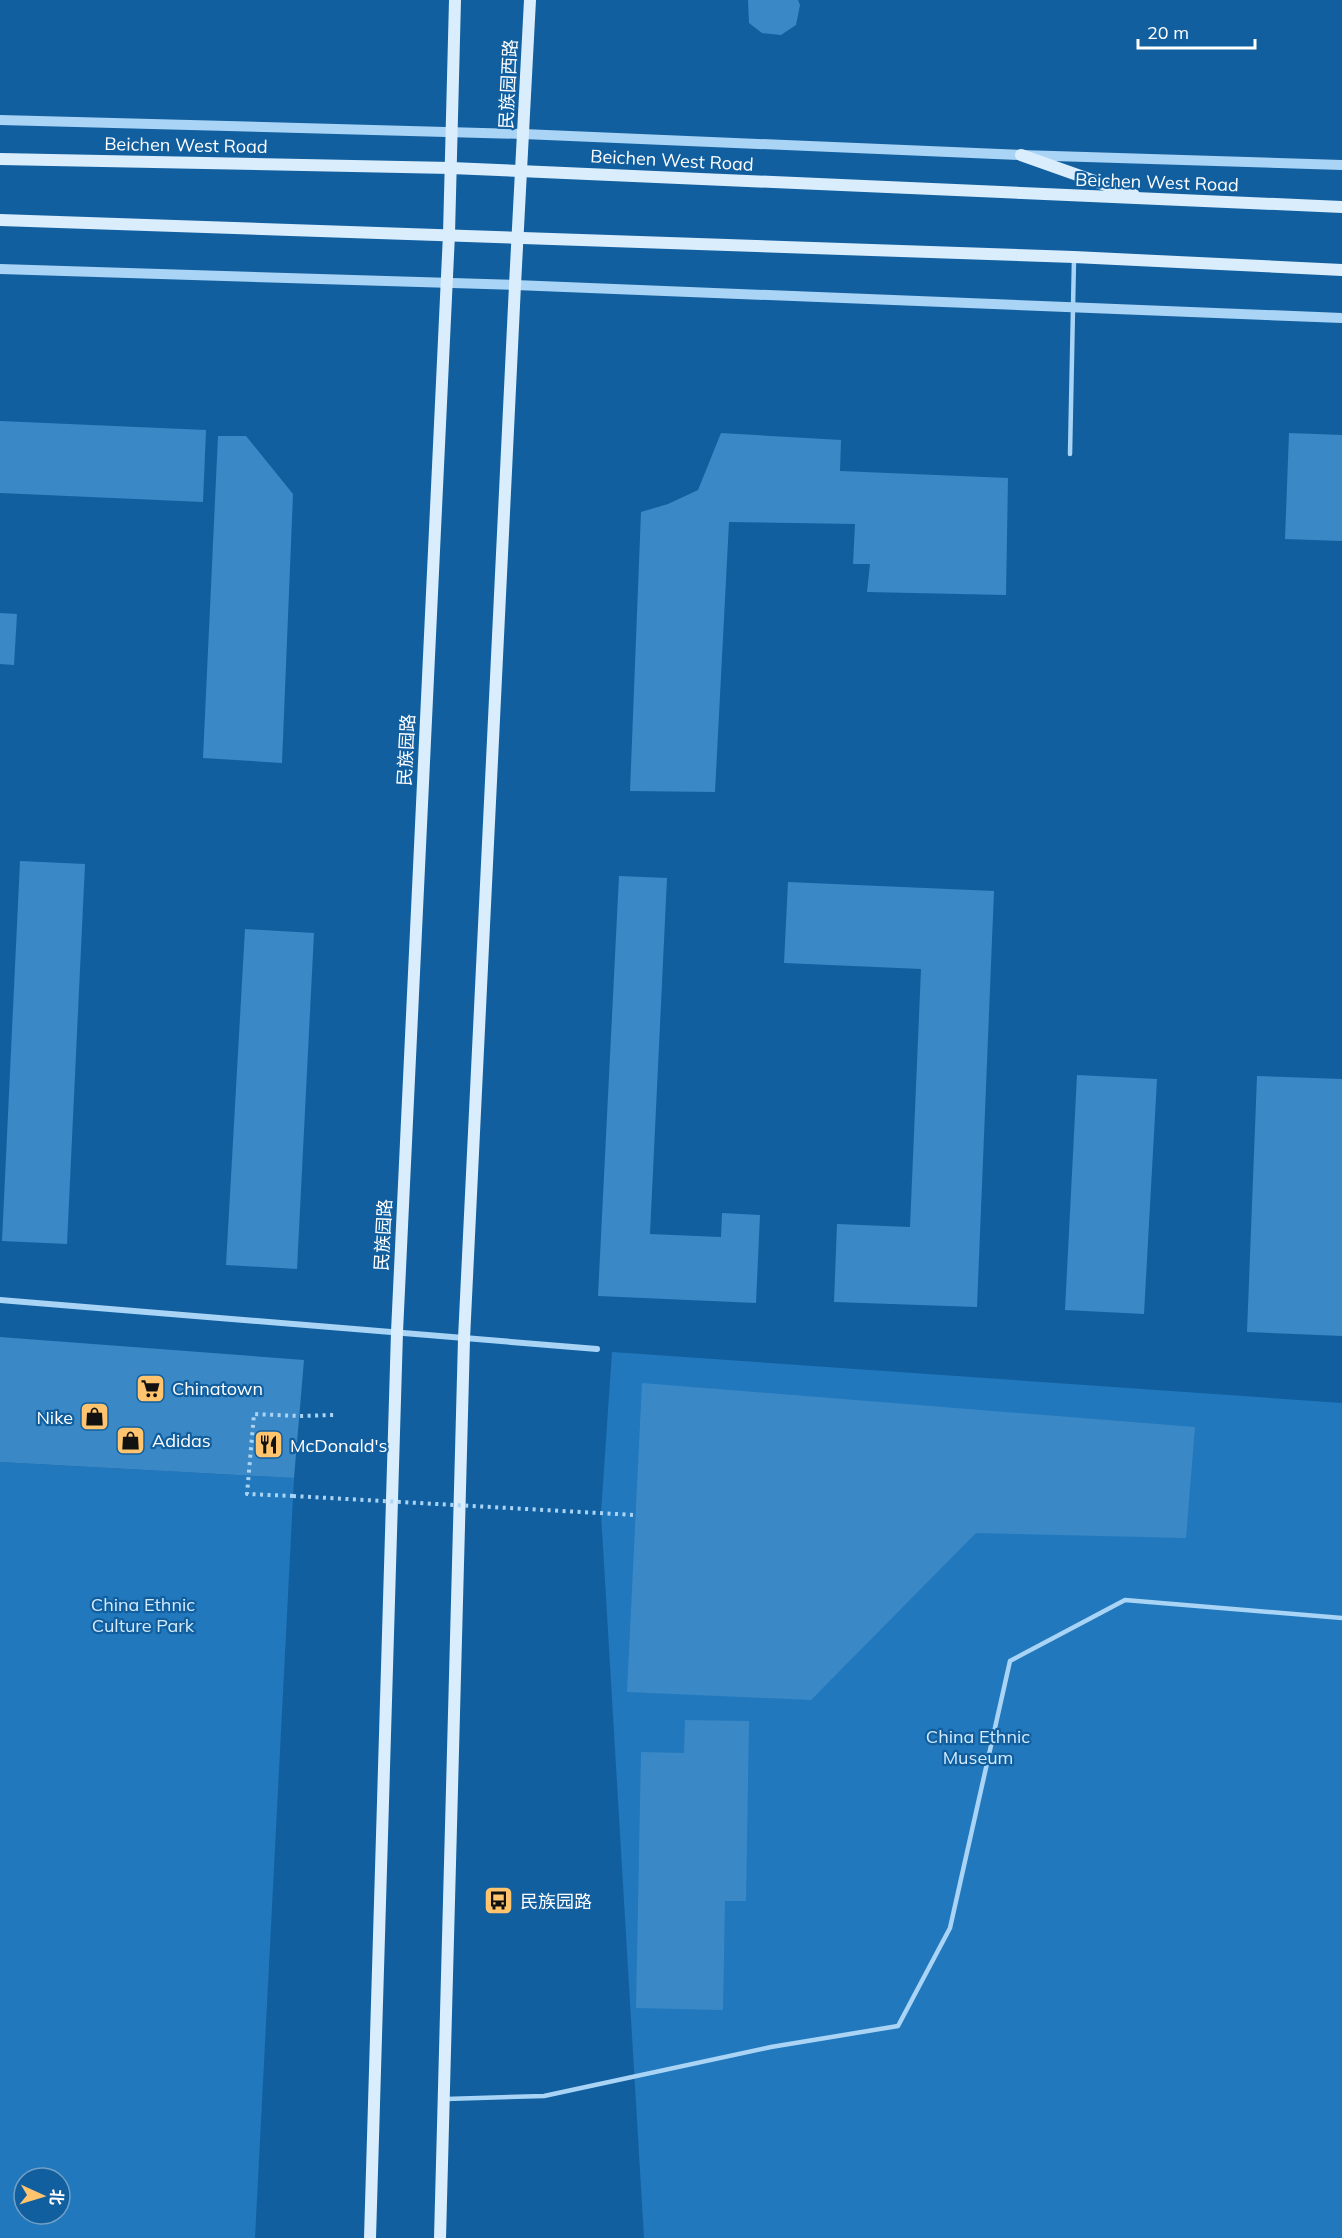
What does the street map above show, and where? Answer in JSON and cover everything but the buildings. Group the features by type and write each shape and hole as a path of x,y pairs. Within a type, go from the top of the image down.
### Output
{"main road":[{"path":"451,168 455,0"},
{"name":"民族园西路","path":"517,237 530,0"},
{"path":"1021,155 1146,200"},
{"name":"Beichen West Road","path":"0,159 451,168 1342,207"},
{"name":"民族园路","path":"370,2238 397,1332 451,168"},
{"path":"0,220 1074,256 1342,270"},
{"path":"440,2238 464,1339 517,237"}],"street":[{"name":"Beichen West Road","path":"0,120 523,134 1021,155 1342,165"},
{"path":"0,269 514,285 1342,318"},
{"path":"0,1300 597,1349"}],"lane":[{"path":"1070,454 1074,256"},
{"path":"444,2099 544,2096 771,2047 898,2026 950,1928 1010,1661 1125,1600 1342,1617"}],"path":[{"path":"334,1415 254,1414 247,1494 635,1515"}],"green space":[{"name":"China Ethnic Museum","path":"612,1352 1342,1403 1342,2238 644,2238 601,1513"},
{"name":"China Ethnic Culture Park","path":"0,1462 294,1478 255,2238 0,2238"}],"place":[{"name":"Chinatown","path":"151,1388"},
{"name":"Nike","path":"94,1417"},
{"name":"Adidas","path":"131,1440"},
{"name":"McDonald's","path":"269,1445"},
{"name":"民族园路","path":"499,1901"}]}
